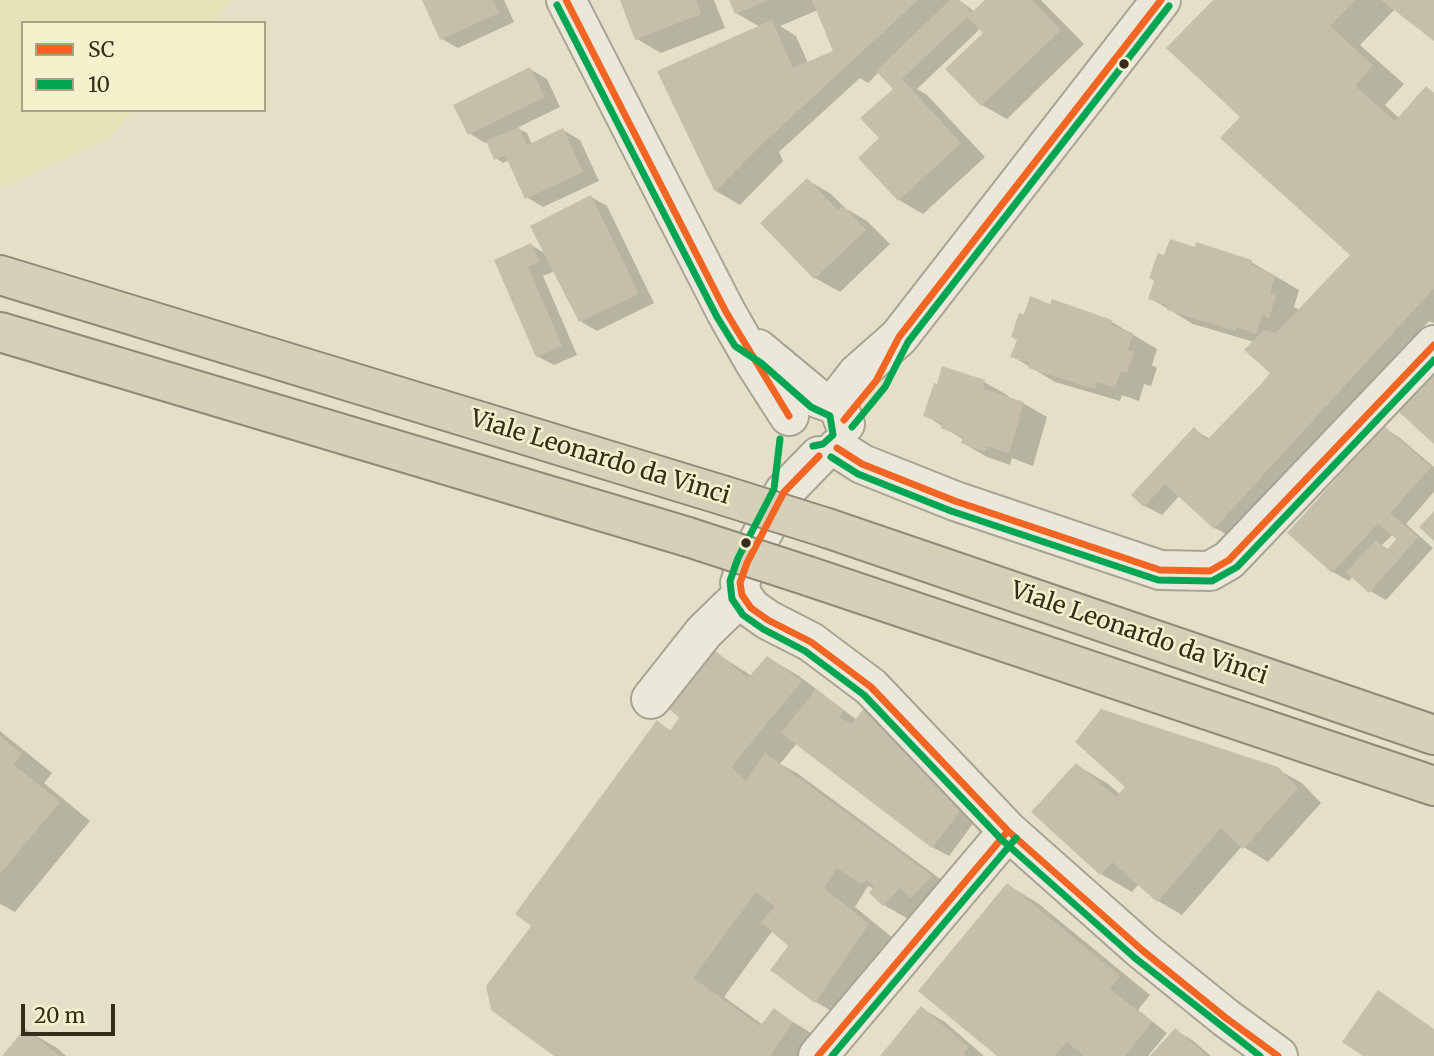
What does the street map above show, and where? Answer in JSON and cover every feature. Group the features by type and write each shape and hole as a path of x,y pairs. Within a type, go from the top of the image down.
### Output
{"highway":[{"name":"Viale Leonardo da Vinci","path":"0,275 827,528 1434,735"},
{"name":"Viale Leonardo da Vinci","path":"0,332 688,537 1434,786"}],"street":[{"path":"566,0 726,312 742,338 767,355 818,426 862,464 955,501 1160,570 1210,571 1230,560 1434,345"},
{"path":"1161,0 900,337 891,359 858,406 818,426 743,572 740,583 742,595 751,608 811,642 871,687 1008,831 1142,950 1278,1056"},
{"path":"652,699 704,632 742,595"},
{"path":"818,1056 1008,831"}],"shaded area":[{"path":"0,0 232,0 214,21 21,21 21,112 131,112 109,138 0,189"}],"building":[{"path":"422,0 493,0 499,13 440,40"},
{"path":"620,0 696,0 701,14 635,40"},
{"path":"729,0 769,0 735,14"},
{"path":"812,0 918,0 760,146 715,192 657,71 772,20 793,68 833,51"},
{"path":"950,0 959,0 971,13 985,0 1032,0 1061,30 981,106 945,69 983,33 967,17 902,79 961,143 898,201 858,158 879,138 860,118 893,89 876,71"},
{"path":"1213,0 1355,0 1330,26 1373,65 1355,86 1395,121 1426,86 1434,93 1434,288 1214,529 1165,484 1144,507 1131,495 1194,427 1207,440 1262,383 1270,373 1244,350 1264,330 1276,333 1350,255 1220,138 1240,117 1166,48"},
{"path":"1381,0 1434,0 1434,41"},
{"path":"530,67 545,97 468,135 453,105"},
{"path":"519,127 527,145 563,128 583,172 525,199 505,155 494,160 486,141"},
{"path":"807,178 838,210 843,205 866,230 814,279 760,223"},
{"path":"591,195 639,294 579,322 530,226"},
{"path":"1170,239 1195,247 1196,242 1252,260 1251,265 1275,275 1270,293 1276,295 1269,318 1262,315 1256,334 1236,327 1235,331 1167,310 1168,306 1148,299 1154,281 1149,278 1158,253 1164,255"},
{"path":"531,243 539,262 528,267 562,346 536,357 494,260"},
{"path":"1030,296 1050,304 1052,299 1112,320 1111,325 1133,333 1128,350 1134,352 1127,373 1120,372 1115,388 1097,382 1095,389 1028,368 1030,363 1010,357 1017,340 1011,337 1019,313 1024,314"},
{"path":"942,366 985,380 983,389 1024,402 1009,453 987,446 985,452 961,443 963,437 941,428 943,423 923,416"},
{"path":"1434,373 1434,444 1399,412"},
{"path":"1384,426 1431,467 1390,513 1418,537 1369,593 1346,572 1376,540 1387,550 1396,539 1378,523 1332,573 1287,533"},
{"path":"1434,511 1434,541 1419,527"},
{"path":"711,647 748,678 767,656 802,681 731,767 746,781 765,753 932,876 911,898 900,888 883,906 869,893 874,887 867,880 861,884 837,868 824,888 869,924 815,1003 770,970 788,946 761,922 775,907 756,892 693,978 760,1026 774,1008 793,1022 770,1056 554,1056 491,1010 486,986 531,926 515,914 657,720 670,731 679,718 667,707"},
{"path":"816,689 844,711 839,717 851,724 867,705 927,775 963,807 932,848 781,733"},
{"path":"1101,709 1278,767 1298,788 1243,849 1221,828 1157,902 1112,862 1100,875 1031,812 1076,763 1116,797 1125,787 1075,742"},
{"path":"0,736 22,754 13,764 60,802 0,874"},
{"path":"1007,883 1120,976 1110,989 1152,1022 1125,1056 1084,1056 1067,1042 1054,1056 997,1056 918,991"},
{"path":"1378,990 1434,1029 1434,1056 1363,1056 1342,1042"},
{"path":"921,1006 968,1047 964,1054 967,1056 880,1056"},
{"path":"25,1028 60,1056 2,1056"},
{"path":"1175,1028 1203,1052 1207,1056 1150,1056"}],"transit line":[{"name":"SC","path":"566,0 726,312 789,416"},
{"name":"SC","path":"844,420 876,381 899,337 1161,0"},
{"name":"10","path":"557,5 717,317 735,346 761,363 811,407 830,416 833,435 823,444 813,446"},
{"name":"10","path":"852,427 885,387 908,342 1169,6"},
{"name":"SC","path":"837,448 862,464 955,501 1160,570 1210,571 1229,560 1434,345"},
{"name":"10","path":"831,457 858,474 951,511 1158,580 1212,581 1237,567 1434,360"},
{"name":"10","path":"780,439 774,489 738,558 730,581 732,599 743,615 805,651 864,695 1001,839 1135,958 1260,1056"},
{"name":"SC","path":"819,456 784,492 747,563 740,583 742,595 751,608 811,642 871,687 1008,831 1142,950 1278,1056"},
{"name":"SC","path":"818,1056 1008,831"},
{"name":"10","path":"832,1056 1016,838"}]}
